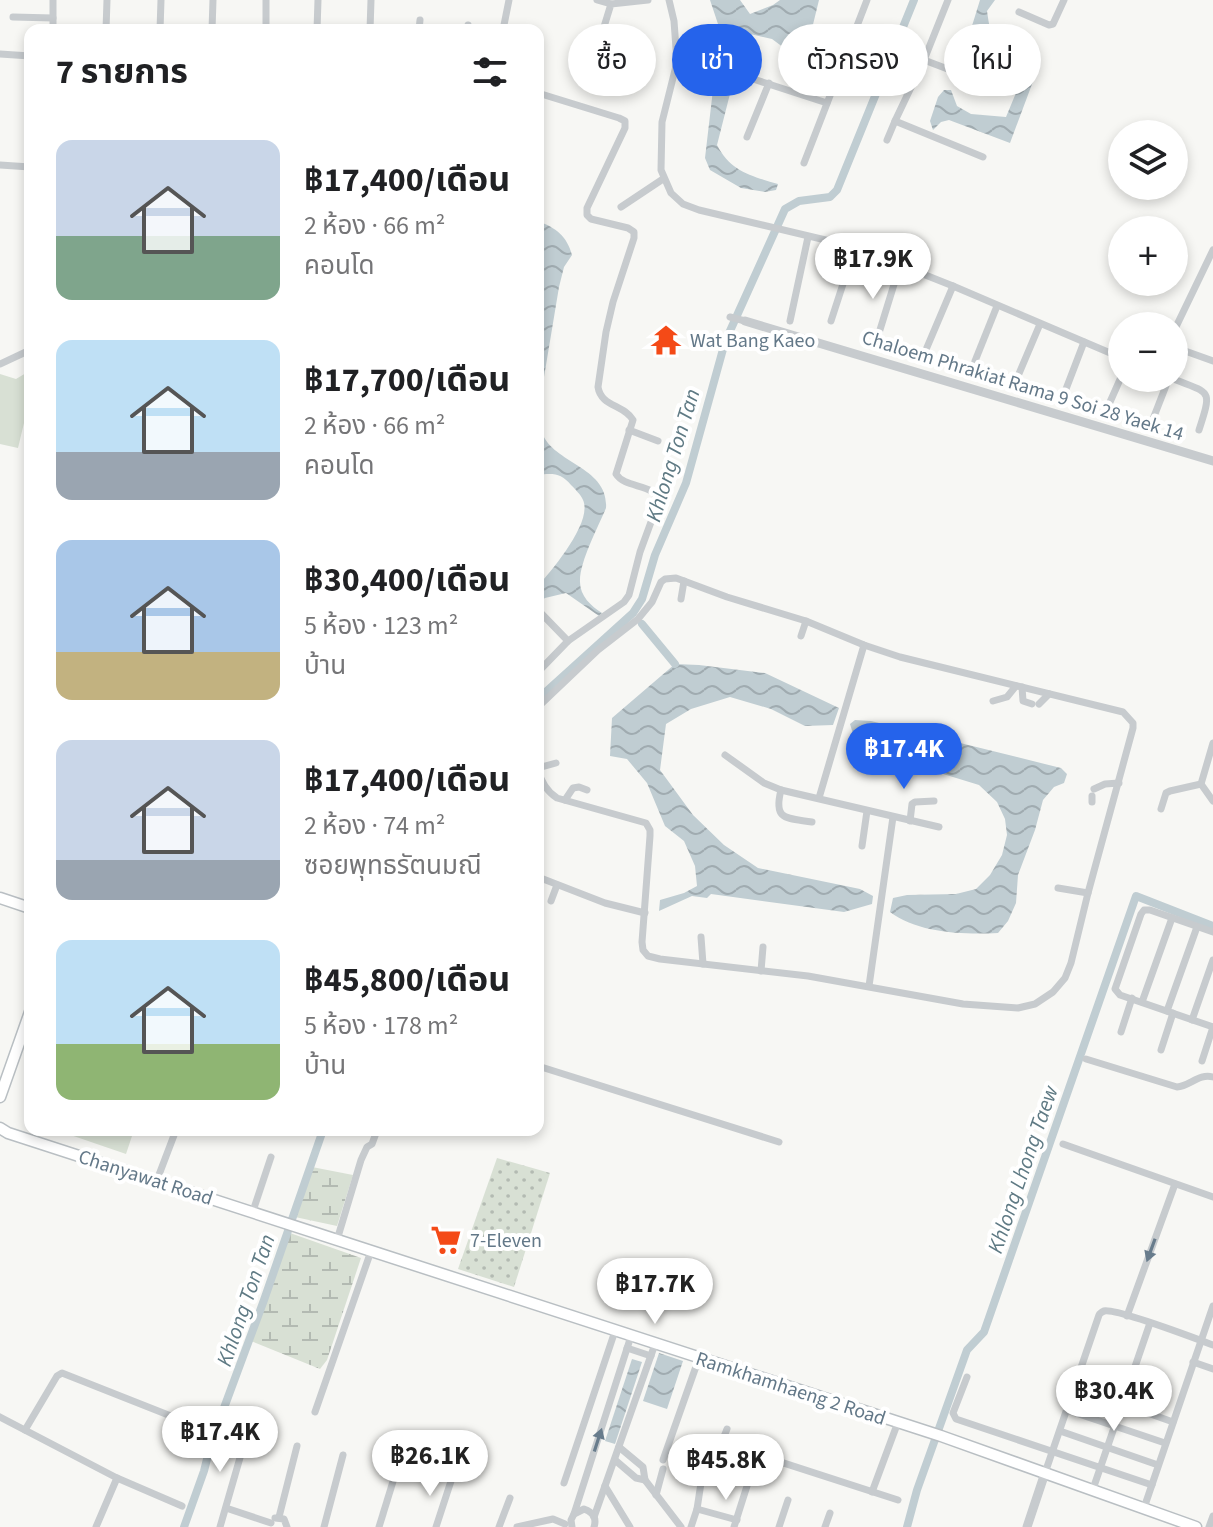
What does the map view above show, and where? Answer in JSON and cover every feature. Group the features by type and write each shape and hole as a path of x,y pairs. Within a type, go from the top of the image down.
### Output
{"main road":[{"path":"0,898 24,906"},
{"path":"0,1097 24,1029"},
{"name":"Chanyawat Road","path":"0,1128 290,1224"},
{"name":"Ramkhamhaeng 2 Road","path":"290,1224 941,1436 1196,1527"}],"street":[{"path":"53,0 53,24"},
{"path":"106,24 107,0"},
{"path":"160,24 161,0"},
{"path":"212,24 213,0"},
{"path":"266,0 266,24"},
{"path":"317,24 318,0"},
{"path":"370,24 371,0"},
{"path":"504,24 509,0"},
{"path":"597,0 611,4 648,0"},
{"path":"669,0 674,24"},
{"path":"804,163 867,0"},
{"path":"928,50 948,0"},
{"path":"1019,12 1053,24 1064,0"},
{"path":"605,24 611,4"},
{"path":"13,17 53,18"},
{"path":"420,20 420,24"},
{"path":"0,54 24,56"},
{"path":"762,81 827,103"},
{"path":"747,137 769,83"},
{"path":"672,84 662,122 661,170 671,193 683,204 855,247 1108,352"},
{"path":"544,95 625,121 625,128 587,208 591,219 634,232 606,332 598,387 599,396 626,410 633,420 616,474 620,480 654,491 658,497 629,595 624,602 568,641 544,666"},
{"path":"887,140 907,96"},
{"path":"895,121 983,157"},
{"path":"0,165 24,167"},
{"path":"621,207 663,179"},
{"path":"790,321 808,237"},
{"path":"831,321 855,247"},
{"path":"1183,312 1213,250"},
{"path":"875,346 900,265"},
{"path":"925,352 953,286"},
{"path":"975,361 997,306"},
{"name":"Chaloem Phrakiat Rama 9 Soi 28 Yaek 14","path":"730,317 1213,461"},
{"path":"1018,376 1040,324"},
{"path":"1066,389 1084,342"},
{"path":"1188,352 1213,361"},
{"path":"0,364 24,353"},
{"path":"1188,385 1208,397 1199,430"},
{"path":"1110,402 1114,392"},
{"path":"1153,419 1164,392"},
{"path":"629,430 658,441"},
{"path":"544,701 598,650 638,619 652,602 661,582 669,577 806,621 900,657 1123,712 1133,723 1065,978 1053,992 1035,1004 1018,1008 963,1004 869,986 648,956 643,950 650,836 646,823 565,800 550,794 544,785"},
{"path":"681,599 684,581"},
{"path":"544,616 568,641"},
{"path":"801,636 806,621"},
{"path":"819,798 864,645"},
{"path":"993,701 1007,697 1019,686"},
{"path":"1019,686 1023,701 1035,704 1049,694"},
{"path":"1201,784 1213,743"},
{"path":"725,755 764,783 781,790 939,827"},
{"path":"544,766 556,763"},
{"path":"1093,796 1105,784 1119,783"},
{"path":"1201,784 1213,801"},
{"path":"1161,809 1164,797 1170,791 1201,784"},
{"path":"565,800 573,788 587,790"},
{"path":"781,790 778,803 781,813 786,818 812,822"},
{"path":"910,821 912,804 934,801"},
{"path":"862,846 867,811"},
{"path":"869,986 893,817"},
{"path":"544,880 605,903 645,913"},
{"path":"551,901 557,885"},
{"path":"1058,888 1088,893"},
{"path":"1202,1061 1213,1027 1120,995 1115,989 1144,910 1213,932"},
{"path":"1142,1002 1172,918"},
{"path":"1161,1050 1197,927"},
{"path":"701,937 703,964"},
{"path":"761,971 763,947"},
{"path":"1192,1020 1213,960"},
{"path":"1121,1032 1132,998"},
{"path":"1086,1059 1177,1087 1203,1076 1213,1077"},
{"path":"544,1068 779,1142"},
{"path":"157,1180 174,1136"},
{"path":"337,1240 361,1160 375,1136"},
{"path":"1063,1144 1213,1197"},
{"path":"253,1211 271,1157"},
{"path":"1127,1316 1175,1184"},
{"path":"315,1412 371,1251"},
{"path":"1144,1508 1213,1306"},
{"path":"1027,1527 1102,1311 1150,1323 1213,1345"},
{"path":"1093,1489 1150,1323"},
{"path":"564,1483 615,1331"},
{"path":"569,1523 631,1336"},
{"path":"594,1527 594,1517 655,1344"},
{"path":"627,1348 651,1356"},
{"path":"656,1495 663,1464 699,1358"},
{"path":"1193,1362 1213,1369"},
{"path":"25,1430 57,1376 62,1373 181,1420"},
{"path":"967,1377 953,1413 956,1419 1152,1485"},
{"path":"1075,1387 1173,1422"},
{"path":"1067,1410 1165,1443"},
{"path":"1,1420 117,1478 182,1506"},
{"path":"872,1492 898,1422"},
{"path":"712,1467 727,1429"},
{"path":"220,1527 248,1430"},
{"path":"1060,1431 1158,1465"},
{"path":"722,1443 898,1500"},
{"path":"226,1508 271,1525 279,1517 297,1446"},
{"path":"619,1447 643,1467 645,1480 681,1527"},
{"path":"324,1527 343,1455"},
{"path":"615,1460 636,1478 645,1480"},
{"path":"379,1527 399,1462"},
{"path":"96,1527 117,1478"},
{"path":"436,1527 452,1478"},
{"path":"691,1527 701,1483"},
{"path":"605,1486 630,1527"},
{"path":"697,1509 736,1524 747,1486"},
{"path":"499,1527 510,1498"},
{"path":"779,1527 788,1500"},
{"path":"569,1523 577,1511 584,1509 594,1517"},
{"path":"825,1527 830,1513"},
{"path":"623,1516 623,1527"},
{"path":"1209,1527 1213,1516"},
{"path":"279,1517 286,1521 287,1527"},
{"path":"517,1527 553,1519 569,1523"}],"green space":[{"path":"0,374 16,379 24,374 24,423 18,448 0,444"},
{"path":"74,1136 132,1136 126,1154"},
{"path":"497,1158 550,1173 514,1287 458,1269"},
{"path":"312,1167 353,1175 337,1226 295,1217"},
{"path":"290,1233 361,1258 327,1360 320,1369 251,1341"}],"water":[{"path":"710,0 740,0 750,14 780,0 819,0 813,24 778,24 778,43 762,37 762,24 718,24"},
{"path":"980,0 995,0 987,11 990,24 973,24"},
{"path":"944,90 944,96 953,96 957,106 971,114 1006,117 1015,96 1028,96 1010,143 949,120 941,122 933,130 930,121 938,97"},
{"path":"712,96 729,96 717,145 735,167 778,184 776,190 765,192 741,188 710,170 705,158"},
{"path":"544,224 560,234 572,255 564,267 544,377"},
{"path":"544,436 557,452 590,474 605,494 606,508 586,555 580,582 587,600 602,613 599,616 566,593 544,599 544,579 570,545 585,509 581,496 564,478 544,475"},
{"path":"675,664 765,673 839,708 833,725 805,726 771,709 730,697 691,709 666,724 660,770 693,815 724,845 758,868 860,889 873,896 872,904 844,912 711,894 707,898 692,896 659,911 660,900 697,886 695,866 684,841 665,826 647,783 627,759 610,756 612,718"},
{"path":"855,720 871,721 1061,768 1067,774 1064,783 1054,787 1043,800 1018,875 1016,903 1008,921 998,933 956,933 927,928 890,912 893,898 956,894 976,889 990,875 1002,855 1007,835 1005,819 997,802 979,785 863,747 854,737 850,724"},
{"path":"659,1353 683,1361 667,1409 643,1401"},
{"path":"632,1359 642,1362 615,1444 605,1441"}],"waterway":[{"name":"Khlong Ton Tan","path":"544,694 633,613 642,599 655,555 686,483 725,342 785,209 799,201 830,197 837,190 914,0"},
{"path":"642,624 675,664"},
{"name":"Khlong Lhong Taew","path":"907,1527 917,1490 967,1350 984,1332 1136,896 1213,926"},
{"name":"Khlong Ton Tan","path":"184,1527 321,1136"}],"place":[{"name":"Wat Bang Kaeo","path":"666,340"},
{"name":"7-Eleven","path":"446,1240"}]}
